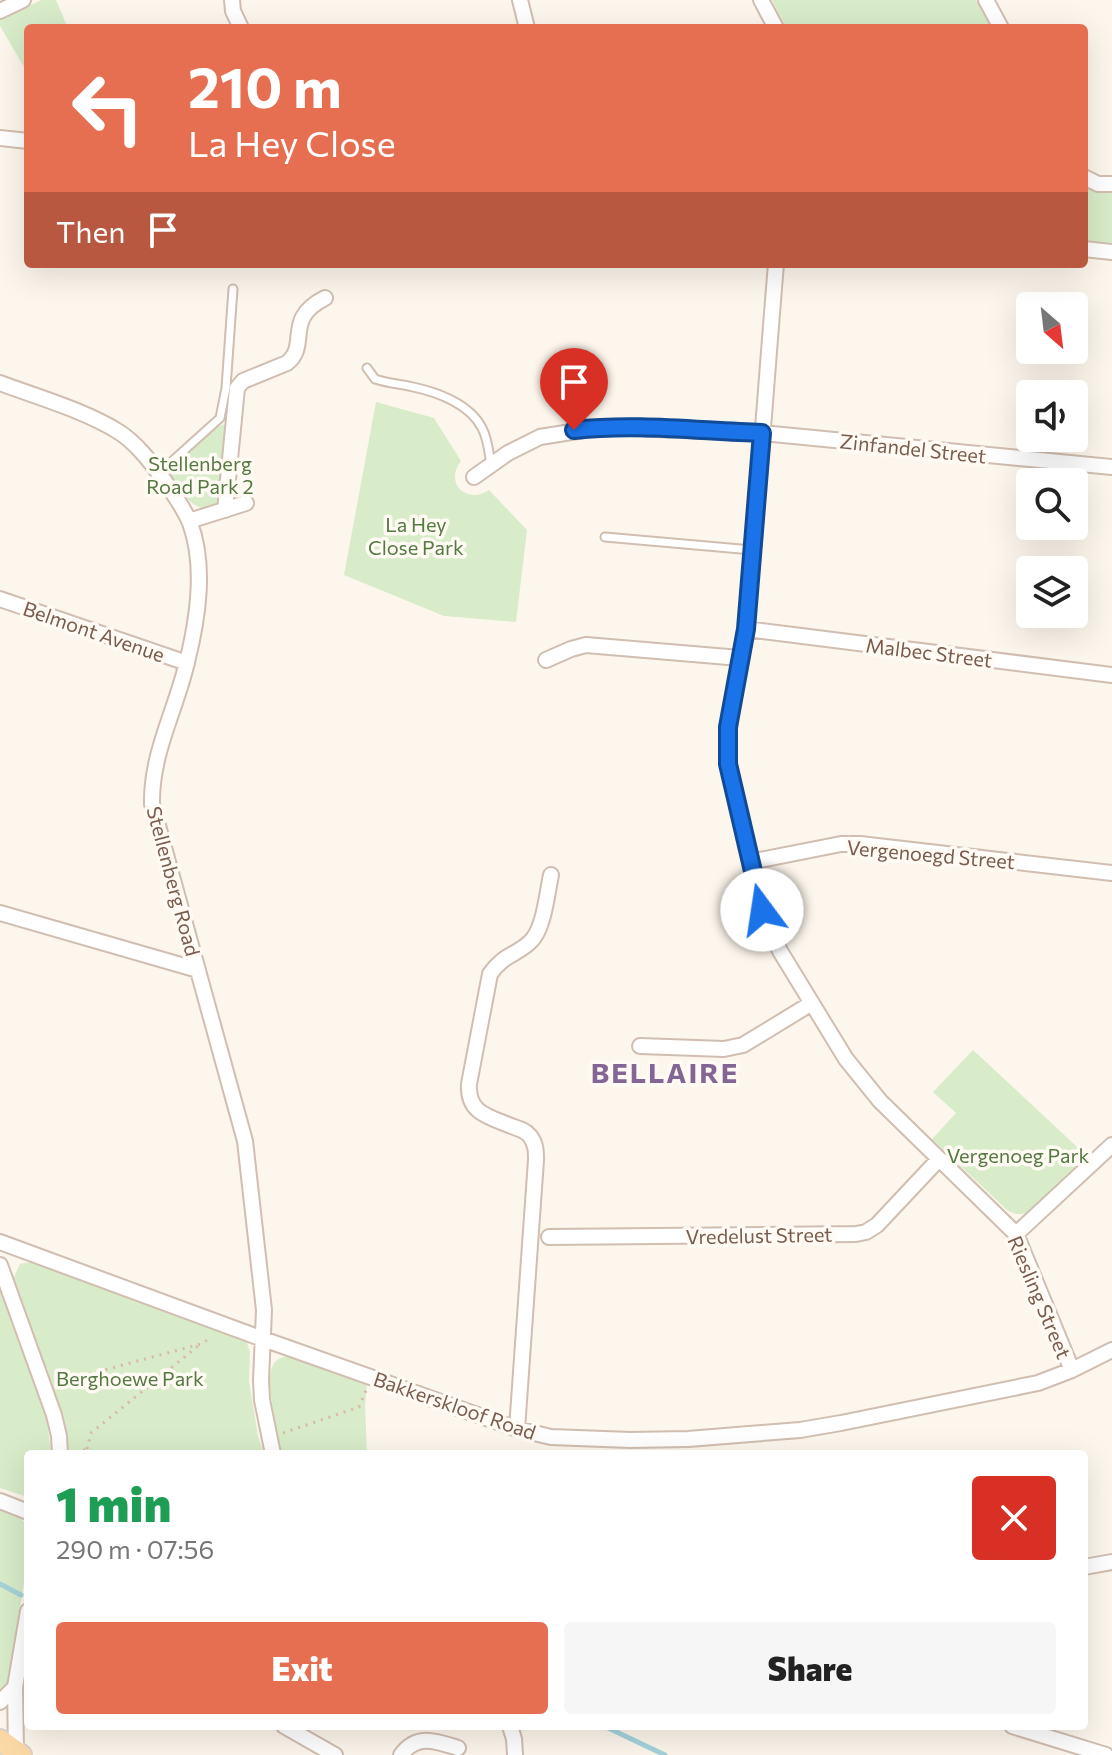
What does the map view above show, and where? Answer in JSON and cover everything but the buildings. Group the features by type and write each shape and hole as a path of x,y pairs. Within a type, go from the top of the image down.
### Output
{"street":[{"path":"0,11 23,0"},
{"path":"232,0 239,24"},
{"path":"520,0 526,24"},
{"path":"761,0 774,24"},
{"path":"986,0 999,24"},
{"path":"0,138 24,141"},
{"path":"1088,179 1098,184 1112,184"},
{"path":"1088,249 1112,252"},
{"name":"Riesling Street","path":"776,268 746,629 728,727 727,755 762,910 780,951 862,1080 1016,1234 1072,1370"},
{"path":"225,510 237,388 243,381 287,363 296,355 305,312 325,298"},
{"name":"Stellenberg Road","path":"0,383 89,417 117,430 133,442 159,473 189,521 197,551 198,602 187,663 155,762 152,804 245,1141 264,1310 262,1400 272,1450"},
{"name":"Zinfandel Street","path":"474,477 525,443 540,437 602,427 762,433 1112,467"},
{"path":"189,521 246,503"},
{"name":"Belmont Avenue","path":"0,599 187,663"},
{"name":"Malbec Street","path":"746,629 1112,675"},
{"path":"546,660 586,645 740,658"},
{"name":"Vergenoegd Street","path":"750,862 841,844 860,844 1112,873"},
{"path":"517,1429 535,1147 526,1132 485,1116 471,1103 468,1095 490,974 497,964 535,936 551,875"},
{"path":"0,913 198,970"},
{"path":"640,1046 724,1049 743,1045 812,1003"},
{"path":"1016,1234 1112,1145"},
{"name":"Vredelust Street","path":"549,1237 866,1232 877,1225 939,1159"},
{"name":"Bakkerskloof Road","path":"0,1242 517,1429 551,1437 630,1447 841,1423 1038,1383 1112,1350"},
{"path":"0,1265 54,1415 59,1450"},
{"path":"0,1501 24,1510"},
{"path":"1088,1566 1112,1562"},
{"path":"12,1749 15,1687 24,1634"},
{"path":"0,1702 15,1687"},
{"path":"291,1730 335,1755"},
{"path":"511,1730 515,1755"},
{"path":"1022,1730 1072,1750 1106,1755"},
{"path":"401,1755 412,1743 420,1741 458,1748"}],"lane":[{"path":"159,473 220,418 226,388 233,289"},
{"path":"367,368 375,379 425,389 467,410 482,427 491,465"},
{"path":"605,537 752,550"}],"path":[{"path":"84,1450 91,1433 201,1344 229,1327"},
{"path":"44,1386 201,1344"},
{"path":"269,1438 359,1407 371,1378"}],"green space":[{"path":"41,0 56,0 66,24 24,24 24,67 0,26 0,20"},
{"path":"772,0 976,0 989,24 784,24"},
{"path":"1088,188 1112,192 1112,243 1088,241"},
{"name":"La Hey Close Park","path":"376,402 434,418 461,461 455,477 460,489 473,495 489,490 527,530 516,622 444,616 344,575"},
{"name":"Stellenberg Road Park 2","path":"229,423 221,498 213,506 198,507 184,495 168,471 219,426"},
{"name":"Vergenoeg Park","path":"973,1050 1088,1157 1025,1213 1016,1214 1007,1210 932,1139 956,1113 933,1092"},
{"name":"Berghoewe Park","path":"36,1261 243,1339 250,1352 249,1381 263,1450 68,1450 62,1415 16,1287 14,1277 20,1264"},
{"path":"0,1287 47,1419 51,1450 24,1450 24,1496 0,1488"},
{"path":"288,1356 367,1383 367,1450 281,1450 270,1384 273,1365"},
{"path":"0,1510 24,1522 24,1582 8,1680 0,1694"}],"waterway":[{"path":"0,1584 21,1595"},
{"path":"612,1730 665,1755"}],"district":[{"name":"BELLAIRE","path":"665,1072"}],"route":[{"path":"574,430 642,427 762,433 746,629 732,699 727,746 728,764 762,910"}]}
